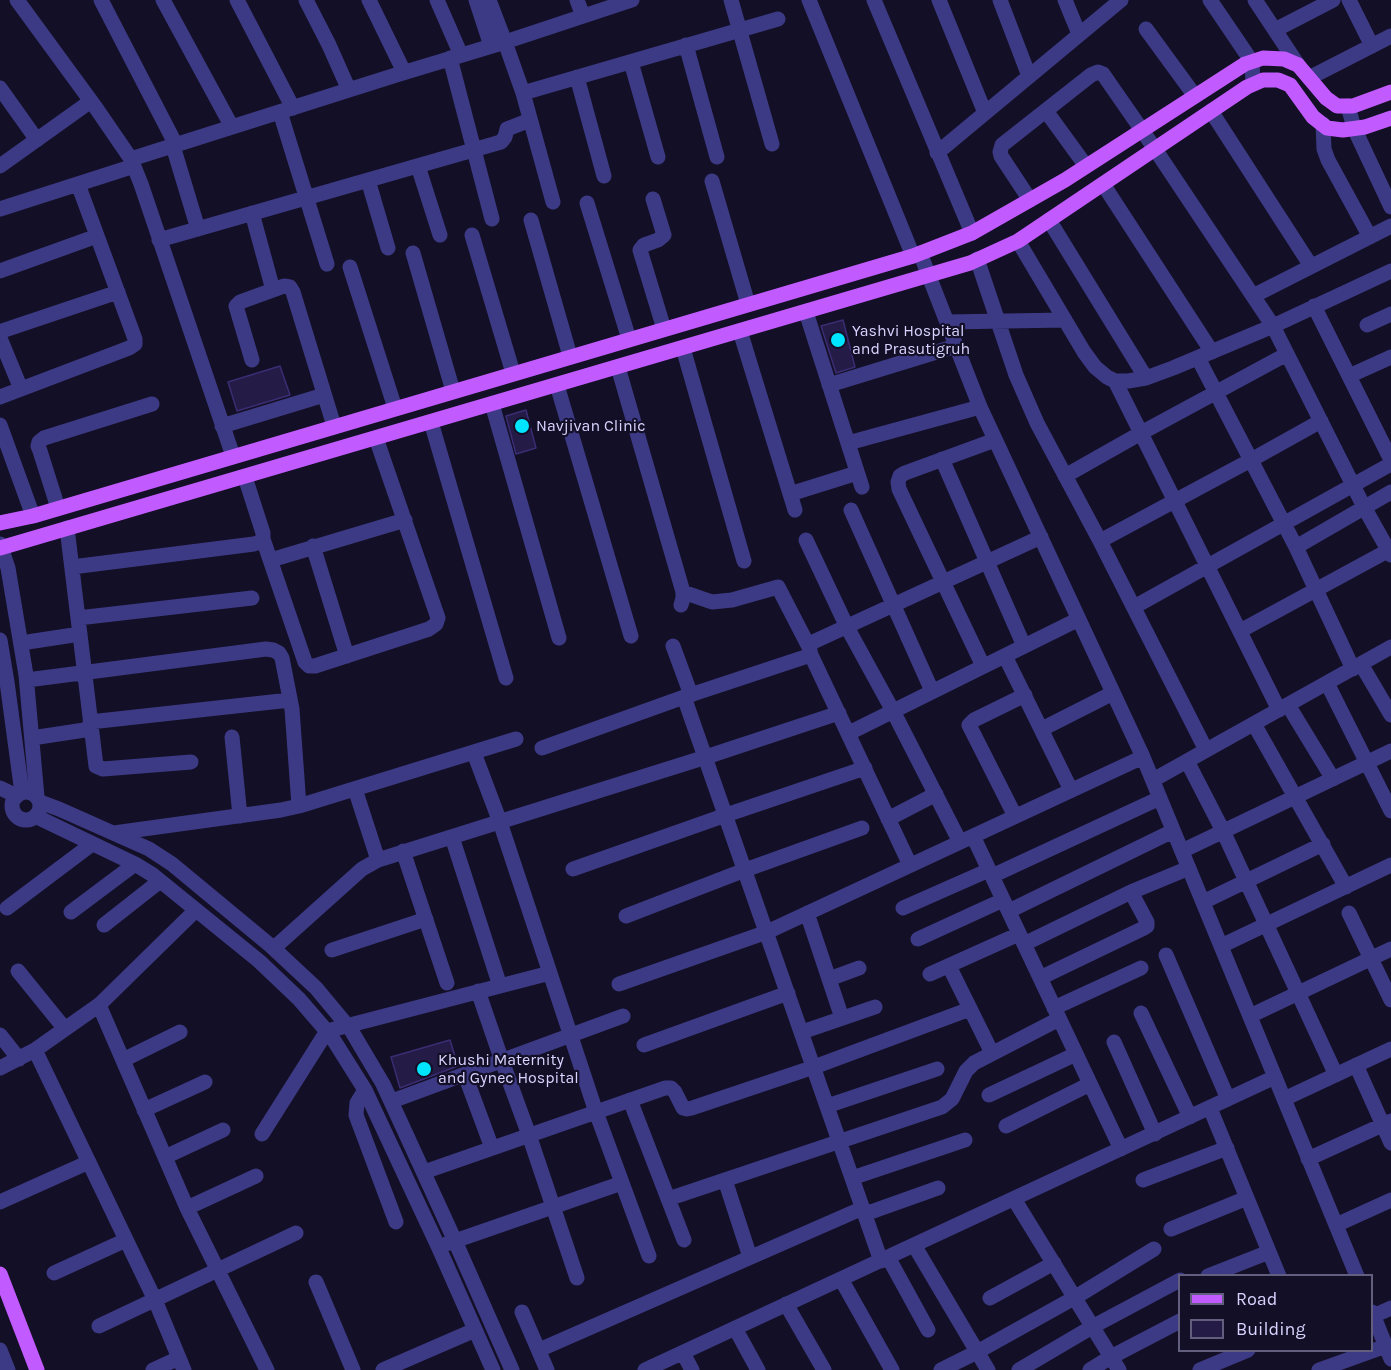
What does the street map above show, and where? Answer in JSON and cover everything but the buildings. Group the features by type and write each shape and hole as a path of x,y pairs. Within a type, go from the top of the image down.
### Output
{"main road":[{"path":"0,523 33,516 916,255 972,233 1086,166 1245,64 1263,58 1284,59 1298,65 1326,98 1337,106 1353,106 1391,92"},
{"path":"0,547 245,477 977,260 1018,241 1247,87 1263,80 1278,80 1290,85 1313,117 1327,128 1343,130 1365,127 1391,118"},
{"path":"0,1274 38,1370"}],"street":[{"path":"17,0 133,163 233,456"},
{"path":"101,0 175,146 198,229"},
{"path":"163,0 232,127"},
{"path":"237,0 286,110 305,198 327,264"},
{"path":"306,0 350,90"},
{"path":"369,0 404,72"},
{"path":"437,0 455,57 474,150 492,219"},
{"path":"476,0 523,93 553,202"},
{"path":"489,0 498,44"},
{"path":"577,0 583,16"},
{"path":"0,209 78,184 175,146 232,127 632,0"},
{"path":"731,0 772,144"},
{"path":"808,0 916,255 928,276 980,407 1153,780 1357,1274"},
{"path":"874,0 972,233"},
{"path":"939,0 985,113"},
{"path":"1000,0 1029,76"},
{"path":"1065,0 1079,34"},
{"path":"938,153 1120,0"},
{"path":"1210,0 1252,62 1253,84"},
{"path":"1255,0 1298,65"},
{"path":"1275,30 1333,0"},
{"path":"1349,0 1372,46"},
{"path":"523,93 778,19"},
{"path":"1146,29 1195,96"},
{"path":"1309,78 1391,36"},
{"path":"686,45 717,157"},
{"path":"631,62 658,157"},
{"path":"1030,200 1002,156 1000,148 1090,75 1098,72 1102,74 1273,326 1364,507 1390,552 1240,631"},
{"path":"577,77 604,176"},
{"path":"0,88 37,140"},
{"path":"0,166 91,101"},
{"path":"1348,106 1354,128 1389,199"},
{"path":"1046,111 1086,166"},
{"path":"1211,111 1311,266"},
{"path":"159,240 501,142 507,129 530,120"},
{"path":"1323,124 1324,149 1328,160 1370,237"},
{"path":"418,166 440,235"},
{"path":"368,180 388,248"},
{"path":"712,181 748,304"},
{"path":"0,397 135,344 78,184"},
{"path":"1103,184 1205,355 1216,392 1316,590 1357,666 1391,715"},
{"path":"653,199 664,236 644,245 640,250 664,328"},
{"path":"588,203 629,339"},
{"path":"252,213 273,290"},
{"path":"531,220 570,356"},
{"path":"1049,220 1146,378"},
{"path":"1253,296 1391,226"},
{"path":"472,235 513,373"},
{"path":"0,271 97,236"},
{"path":"1018,241 1084,352 1095,367 1115,381 1146,378 1205,355 1391,271"},
{"path":"413,253 453,391"},
{"path":"977,260 1016,375 1037,423 1206,750"},
{"path":"350,267 395,408"},
{"path":"252,360 236,306 240,302 284,286 290,287 334,426"},
{"path":"21,389 0,336 2,331 118,292"},
{"path":"1134,607 1391,462 1387,443 1314,306"},
{"path":"790,494 860,480 806,312"},
{"path":"1366,325 1391,314"},
{"path":"947,322 1065,320"},
{"path":"740,331 795,510"},
{"path":"829,385 956,345"},
{"path":"683,348 744,561"},
{"path":"1065,476 1287,354"},
{"path":"1350,376 1391,357"},
{"path":"618,367 682,598 712,602 732,600 778,587 910,866"},
{"path":"1115,381 1240,631 1284,707 1333,779"},
{"path":"557,385 631,636"},
{"path":"222,426 324,395"},
{"path":"58,508 38,446 39,442 45,438 152,404"},
{"path":"492,404 559,638"},
{"path":"848,443 980,407"},
{"path":"1100,541 1321,421"},
{"path":"431,422 506,678"},
{"path":"0,424 33,516"},
{"path":"245,477 263,539 305,662 309,666 315,666 429,629 436,624 438,618 376,438"},
{"path":"983,666 899,489 898,482 904,473 995,440"},
{"path":"942,459 1024,646"},
{"path":"1296,547 1391,492"},
{"path":"851,510 932,691"},
{"path":"271,560 405,520"},
{"path":"67,528 95,762 98,768 191,762"},
{"path":"810,651 813,642 1041,537"},
{"path":"72,567 255,544 263,539"},
{"path":"806,540 847,627 936,794 991,873 1121,1149"},
{"path":"313,546 347,656"},
{"path":"0,547 8,568 27,678 32,738 23,801"},
{"path":"78,618 252,598"},
{"path":"849,733 1079,619"},
{"path":"21,643 80,634"},
{"path":"0,640 23,801"},
{"path":"673,646 706,757 864,1211 885,1259 928,1330"},
{"path":"1153,780 1391,647"},
{"path":"6,677 27,678 84,673 255,651 279,652 293,716 299,806"},
{"path":"543,748 810,651"},
{"path":"1005,656 1071,790"},
{"path":"1327,683 1391,811"},
{"path":"1042,729 1113,693"},
{"path":"1015,816 969,725 974,720 1025,695"},
{"path":"32,738 91,726 290,700"},
{"path":"274,948 362,869 378,860 839,713"},
{"path":"1254,724 1346,887"},
{"path":"232,737 240,816"},
{"path":"114,833 299,806 516,739"},
{"path":"1182,850 1391,751"},
{"path":"474,753 500,822 596,1112 649,1256"},
{"path":"620,984 767,932 1143,757"},
{"path":"1187,761 1224,831 1336,1075"},
{"path":"573,869 865,768"},
{"path":"0,788 92,844 135,864 160,880 259,961 299,999 333,1038 365,1090 493,1370"},
{"path":"355,789 378,860"},
{"path":"888,819 936,794"},
{"path":"903,908 991,873 1160,798"},
{"path":"23,801 59,809 149,849 172,864 274,948 316,988 347,1026 392,1101 512,1370"},
{"path":"626,916 862,828"},
{"path":"918,939 1006,906 1173,831"},
{"path":"452,837 500,986"},
{"path":"7,908 92,844"},
{"path":"1203,902 1323,844"},
{"path":"403,851 447,983"},
{"path":"71,912 135,864"},
{"path":"1221,946 1391,865"},
{"path":"930,974 1022,939 1189,868"},
{"path":"104,925 160,880"},
{"path":"1040,978 1147,926 1131,892"},
{"path":"0,1068 35,1050 99,1005 196,910"},
{"path":"807,913 842,1018"},
{"path":"1349,913 1391,1000"},
{"path":"332,950 426,919"},
{"path":"1250,1016 1391,950"},
{"path":"1166,956 1228,1099"},
{"path":"949,966 992,1053"},
{"path":"829,979 860,968"},
{"path":"668,1199 942,1107 952,1099 966,1071 974,1064 1057,1014 1141,968"},
{"path":"18,971 65,1029"},
{"path":"262,1134 327,1031 550,973"},
{"path":"478,991 577,1278"},
{"path":"644,1044 788,993"},
{"path":"99,1005 187,1208 267,1370"},
{"path":"802,1032 875,1007"},
{"path":"424,1172 664,1088 671,1088 683,1108 687,1109 814,1067 970,1009"},
{"path":"1141,1013 1190,1117"},
{"path":"392,1101 623,1016"},
{"path":"123,1060 180,1032"},
{"path":"0,1035 19,1059"},
{"path":"1114,1042 1155,1134"},
{"path":"1284,1099 1391,1049"},
{"path":"35,1050 155,1300 182,1364 153,1370"},
{"path":"989,1095 1076,1054"},
{"path":"1356,1065 1387,1123 1391,1143"},
{"path":"827,1106 937,1069"},
{"path":"465,1075 492,1148"},
{"path":"645,1370 1275,1077"},
{"path":"144,1110 205,1082"},
{"path":"1006,1126 1090,1084"},
{"path":"365,1090 357,1104 356,1115 396,1222"},
{"path":"630,1100 684,1240"},
{"path":"1210,1108 1279,1274"},
{"path":"1308,1159 1387,1123"},
{"path":"165,1157 223,1130"},
{"path":"852,1178 965,1140"},
{"path":"1143,1180 1227,1148"},
{"path":"0,1202 89,1162"},
{"path":"187,1208 256,1176"},
{"path":"725,1180 750,1257"},
{"path":"438,1246 622,1184"},
{"path":"539,1350 750,1257 864,1211 938,1188"},
{"path":"1171,1229 1247,1198"},
{"path":"1014,1199 1115,1364"},
{"path":"1336,1225 1391,1200"},
{"path":"99,1326 296,1233"},
{"path":"54,1273 126,1240"},
{"path":"914,1245 988,1370"},
{"path":"941,1370 1074,1298 1154,1249"},
{"path":"1215,1274 1269,1252"},
{"path":"990,1298 1053,1263"},
{"path":"841,1279 892,1370"},
{"path":"1019,1370 1178,1281"},
{"path":"316,1282 353,1370"},
{"path":"786,1304 824,1370"},
{"path":"1373,1314 1391,1308"},
{"path":"522,1312 547,1370"},
{"path":"1319,1370 1389,1354 1373,1316"},
{"path":"1090,1370 1115,1364 1178,1322"},
{"path":"735,1328 758,1370"},
{"path":"383,1370 475,1330"},
{"path":"0,1350 8,1370"},
{"path":"1200,1370 1218,1366 1244,1352"},
{"path":"683,1353 692,1370"}],"place":[{"name":"Yashvi Hospital and Prasutigruh","path":"838,340"},
{"name":"Navjivan Clinic","path":"522,426"},
{"name":"Khushi Maternity and Gynec Hospital","path":"424,1069"}]}
